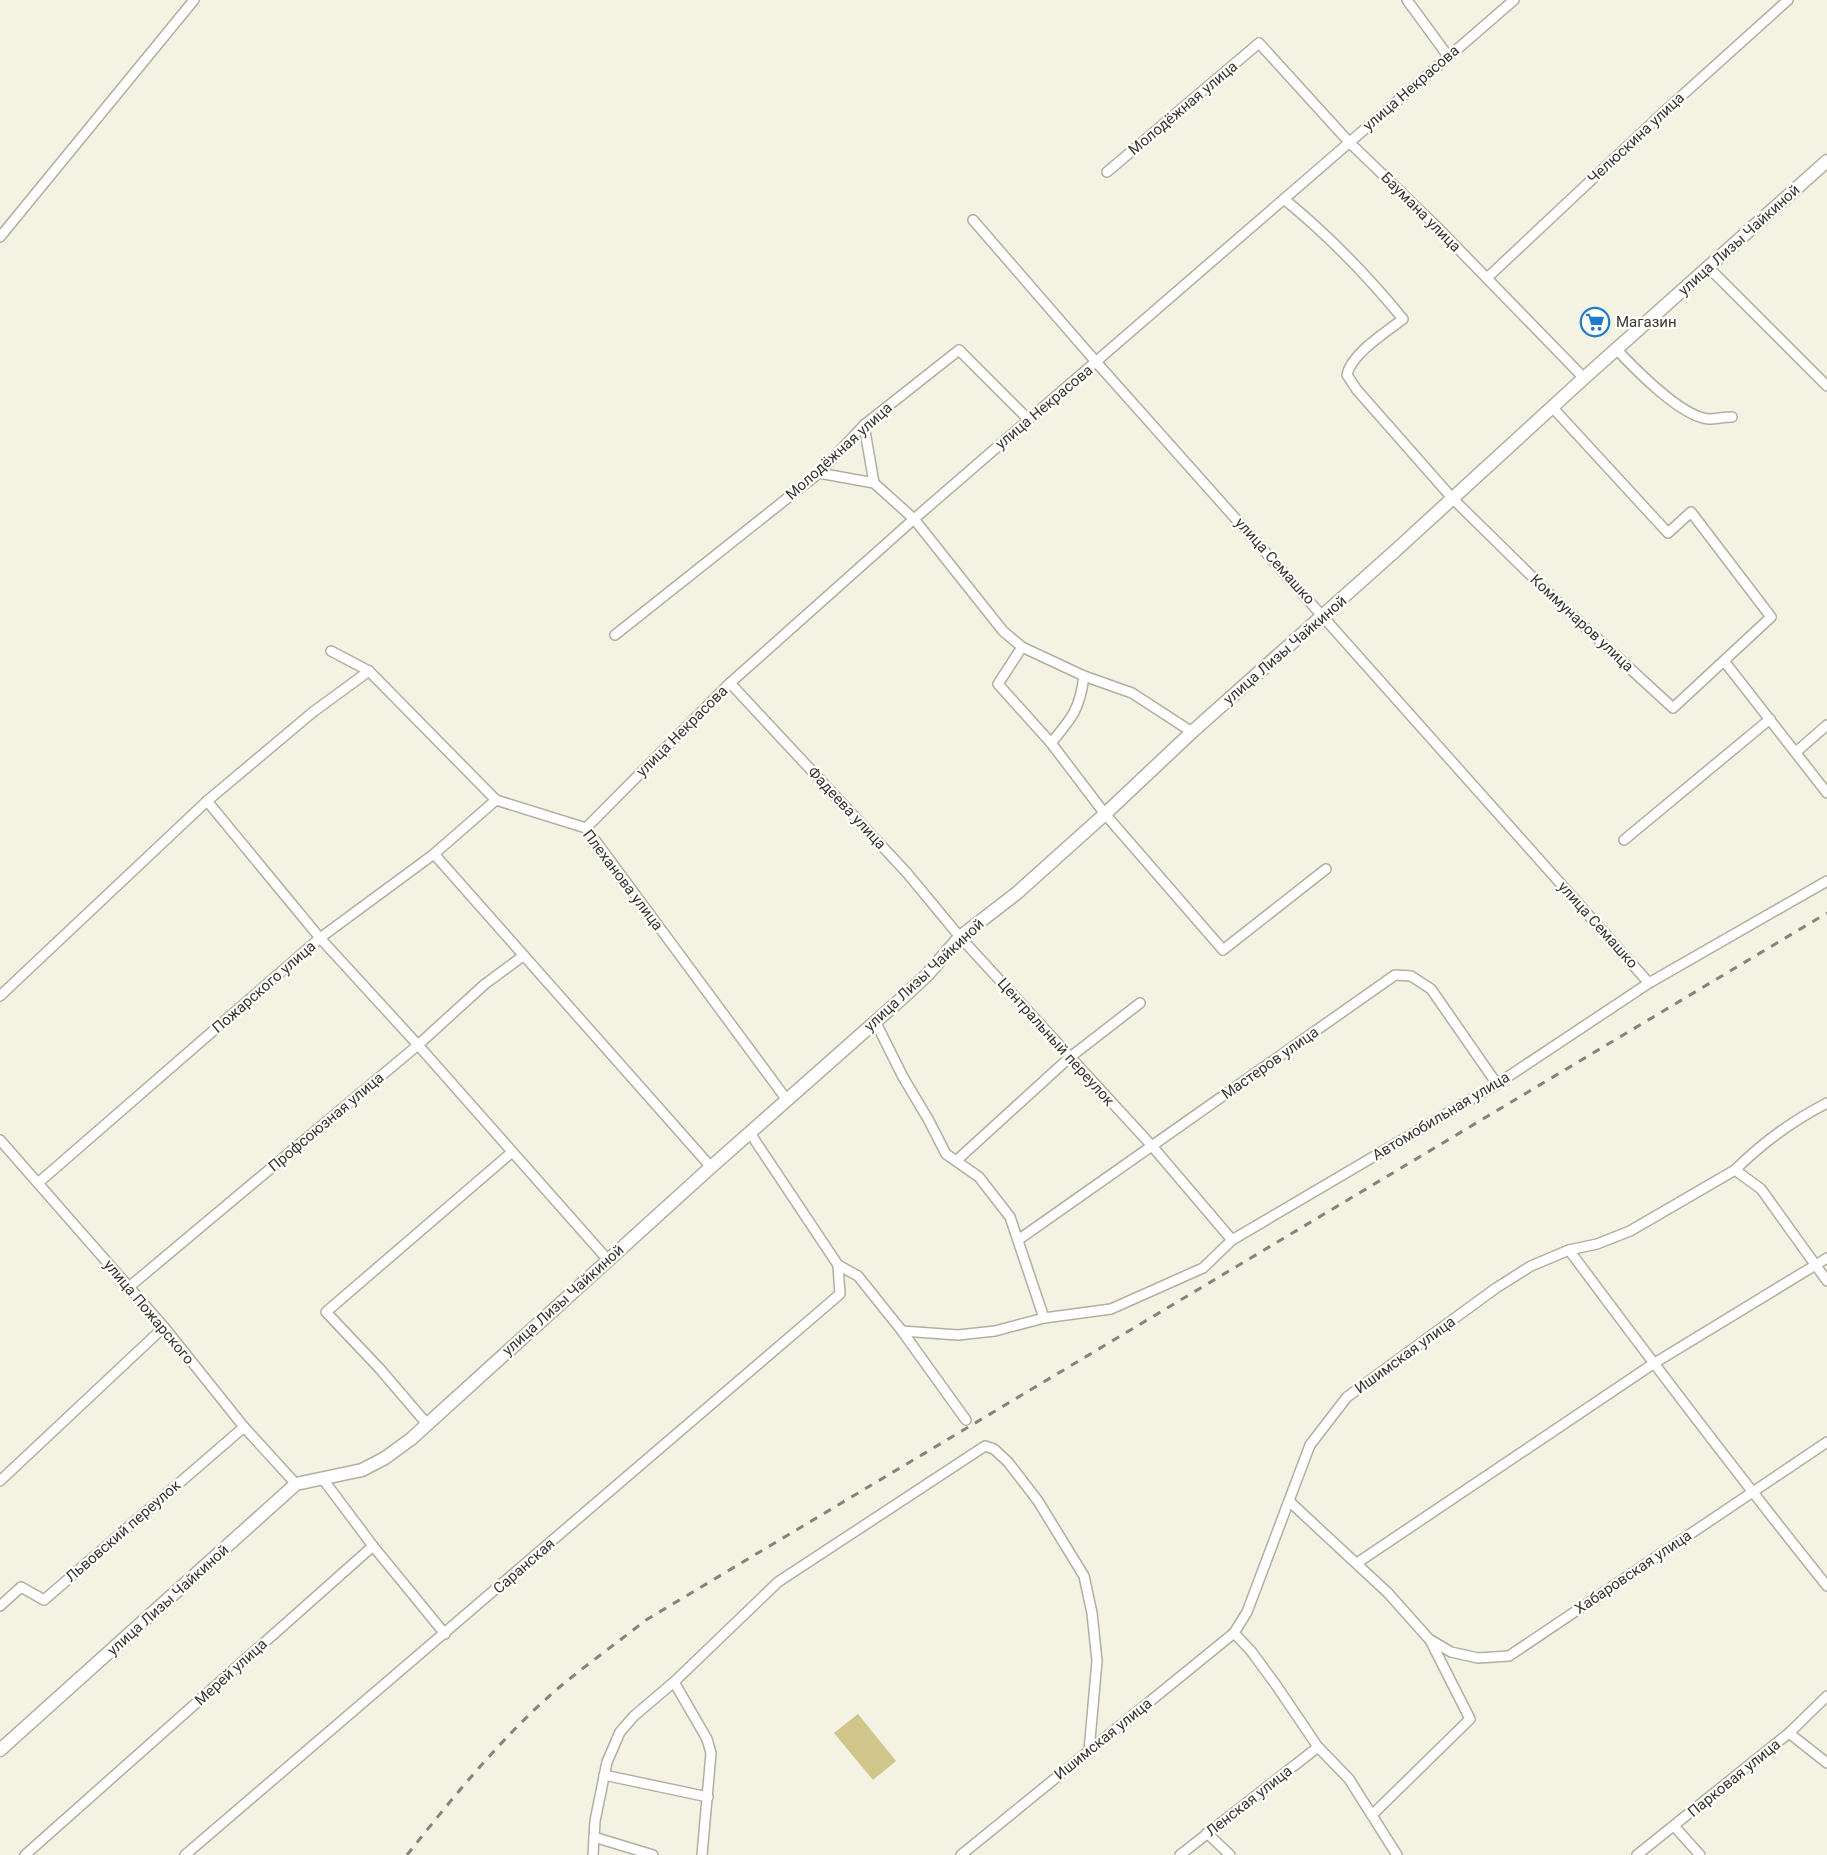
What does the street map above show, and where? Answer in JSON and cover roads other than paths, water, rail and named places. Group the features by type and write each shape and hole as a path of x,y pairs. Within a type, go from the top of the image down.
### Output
{"street":[{"path":"0,237 194,0"},
{"path":"1407,0 1448,56"},
{"name":"улица Некрасова","path":"586,828 730,683 1028,419 1096,363 1514,0"},
{"name":"Челюскина улица","path":"1486,278 1788,0"},
{"name":"Баумана улица","path":"1259,44 1349,142 1436,226 1584,378"},
{"name":"Молодёжная улица","path":"1107,172 1259,44"},
{"name":"улица Лизы Чайкиной","path":"0,1750 296,1484 362,1470 385,1458 427,1424 927,975 960,937 1017,893 1192,732 1827,161"},
{"name":"Коммунаров улица","path":"1284,199 1339,246 1375,284 1403,319 1368,346 1349,368 1347,375 1357,390 1453,499 1561,605 1673,708 1771,617 1691,512 1668,534 1553,408"},
{"name":"улица Семашко","path":"973,220 1096,363 1649,983"},
{"path":"1708,267 1827,386"},
{"path":"1616,349 1655,389 1698,416 1708,419 1732,417"},
{"name":"Молодёжная улица","path":"615,635 819,472 864,425 959,350 1028,419"},
{"path":"864,425 874,483"},
{"path":"819,472 874,483 914,519 1003,631 1022,647 1084,675 1132,693 1192,732"},
{"path":"1022,647 998,684 1051,743 1105,814 1223,950 1326,869"},
{"name":"Плеханова улица","path":"331,651 369,671 496,800 586,828 787,1100"},
{"path":"1724,661 1827,793"},
{"path":"0,996 207,801 313,712 369,671"},
{"path":"1051,743 1073,716 1082,698 1084,675"},
{"name":"Фадеева улица","path":"730,683 907,873 960,937"},
{"path":"1624,840 1770,719"},
{"path":"1796,752 1827,725"},
{"name":"Пожарского улица","path":"38,1183 320,938 434,854 496,800"},
{"path":"207,801 320,938 608,1260"},
{"path":"434,854 711,1167"},
{"name":"Автомобильная улица","path":"902,1331 958,1335 995,1331 1044,1318 1111,1309 1203,1268 1232,1240 1497,1083 1649,983 1827,881"},
{"name":"Центральный переулок","path":"960,937 1152,1146 1232,1240"},
{"name":"Профсоюзная улица","path":"129,1287 418,1045 485,984 523,956"},
{"name":"Мастеров улица","path":"1018,1240 1395,975 1411,976 1431,989 1497,1083"},
{"path":"956,1161 1069,1058 1140,1003"},
{"path":"876,1021 903,1077 946,1154 979,1177 1010,1217 1044,1318"},
{"name":"Ишимская улица","path":"961,1855 1234,1633 1247,1612 1310,1445 1347,1397 1496,1288 1531,1266 1569,1250 1597,1244 1630,1231 1735,1170 1758,1146 1788,1124 1827,1103"},
{"path":"750,1133 838,1265 858,1276 902,1331 966,1420"},
{"name":"улица Пожарского","path":"0,1140 165,1327 244,1426 296,1484"},
{"path":"427,1424 380,1369 326,1312 511,1153"},
{"path":"1735,1170 1761,1189 1827,1281"},
{"path":"1569,1250 1653,1364 1827,1586"},
{"path":"1358,1563 1653,1364 1827,1258"},
{"name":"Саранская","path":"186,1855 840,1294 838,1265"},
{"path":"0,1481 165,1327"},
{"name":"Львовский переулок","path":"0,1606 21,1587 44,1600 244,1426"},
{"name":"Хабаровская улица","path":"1429,1639 1451,1652 1478,1658 1509,1656 1827,1442"},
{"path":"593,1855 607,1762 621,1732 634,1716 674,1682 778,1582 985,1446 994,1449 1008,1462 1038,1501 1084,1576 1092,1613 1097,1661 1089,1751"},
{"path":"322,1478 373,1546 445,1634"},
{"name":"Хабаровская улица","path":"1288,1502 1389,1593 1429,1639 1470,1719 1372,1815"},
{"name":"Мерей улица","path":"25,1855 373,1546"},
{"path":"1234,1633 1264,1668 1318,1747 1349,1779 1397,1855"},
{"path":"674,1682 710,1747 711,1771 702,1855"},
{"name":"Парковая улица","path":"1637,1855 1789,1733 1827,1696"},
{"path":"1789,1733 1827,1763"},
{"name":"Ленская улица","path":"1180,1855 1318,1747"},
{"path":"604,1775 708,1797"},
{"path":"1674,1826 1700,1855"},
{"path":"1207,1833 1230,1855"},
{"path":"594,1837 626,1850 653,1855"}],"railway":[{"path":"407,1855 461,1788 520,1724 562,1685 646,1620 1827,913"}],"place":[{"name":"Магазин","path":"1595,322"}]}
